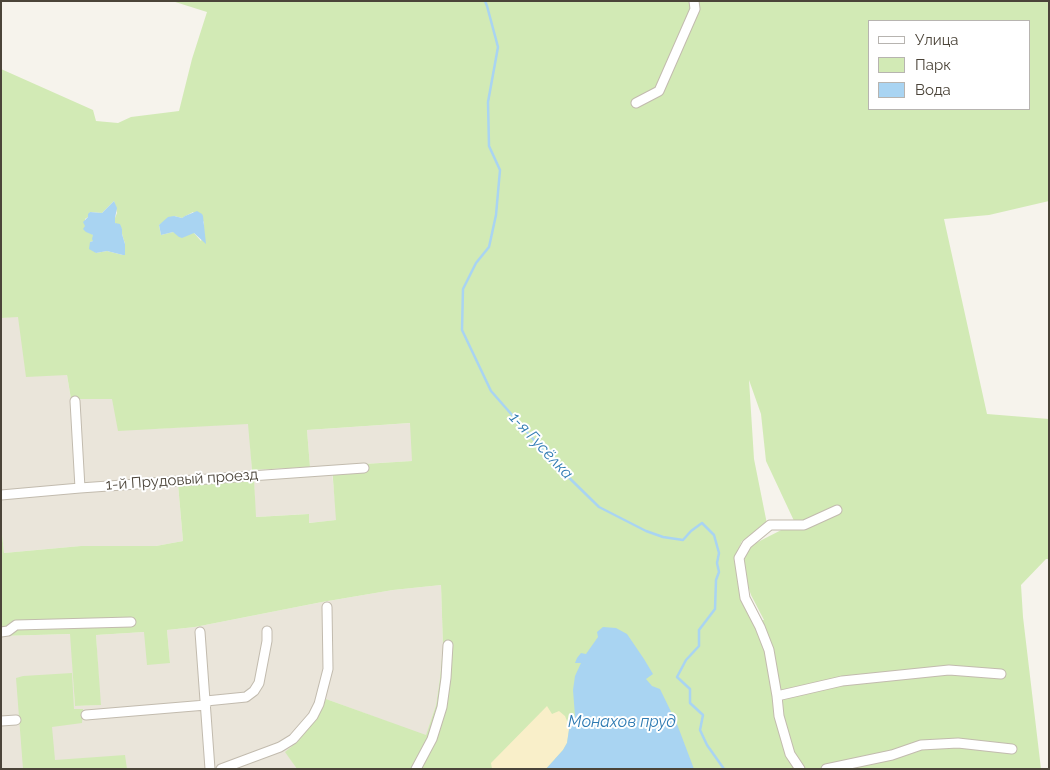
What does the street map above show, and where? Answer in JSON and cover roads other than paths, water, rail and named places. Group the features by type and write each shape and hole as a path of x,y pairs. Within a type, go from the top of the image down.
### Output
{"street":[{"path":"636,103 660,91 695,9 694,1"},
{"path":"75,402 80,488"},
{"name":"1-й Прудовый проезд","path":"1,495 364,468"},
{"path":"800,769 790,754 778,716 777,696 769,650 746,598 738,558 747,544 770,525 804,525 837,510"},
{"path":"221,769 280,747 293,739 313,716 319,704 328,669 327,607"},
{"path":"1,632 8,631 16,625 132,622"},
{"path":"86,715 246,697 254,691 259,683 267,631"},
{"path":"200,632 210,769"},
{"path":"416,769 432,739 442,706 448,645"},
{"path":"777,696 842,681 949,670 1001,674"},
{"path":"1,721 16,720"},
{"path":"826,769 892,756 920,745 958,743 1012,749"}],"water":[{"path":"114,201 117,208 115,223 120,224 122,229 125,255 107,251 96,253 89,249 90,242 93,241 93,235 83,229 85,226 83,222 90,212 102,213"},
{"path":"197,211 203,216 206,244 194,233 182,238 173,232 161,235 159,225 168,217 182,218"},
{"name":"Монахов пруд","path":"603,627 616,628 627,634 644,659 653,674 646,679 652,686 660,689 677,724 694,769 546,769 567,743 570,723 575,716 573,690 575,676 581,663 575,663 577,658 581,653 586,654 598,637 597,632"}],"waterway":[{"name":"1-я Гусёлка","path":"485,1 498,47 488,102 489,146 500,170 496,215 489,247 476,263 463,289 462,330 491,391 555,464 599,507 646,531 663,537 683,540 702,523 714,535 719,553 715,609 699,630 699,646 686,660 677,677 690,689 690,703 703,715 700,730 707,745 724,769"}]}
